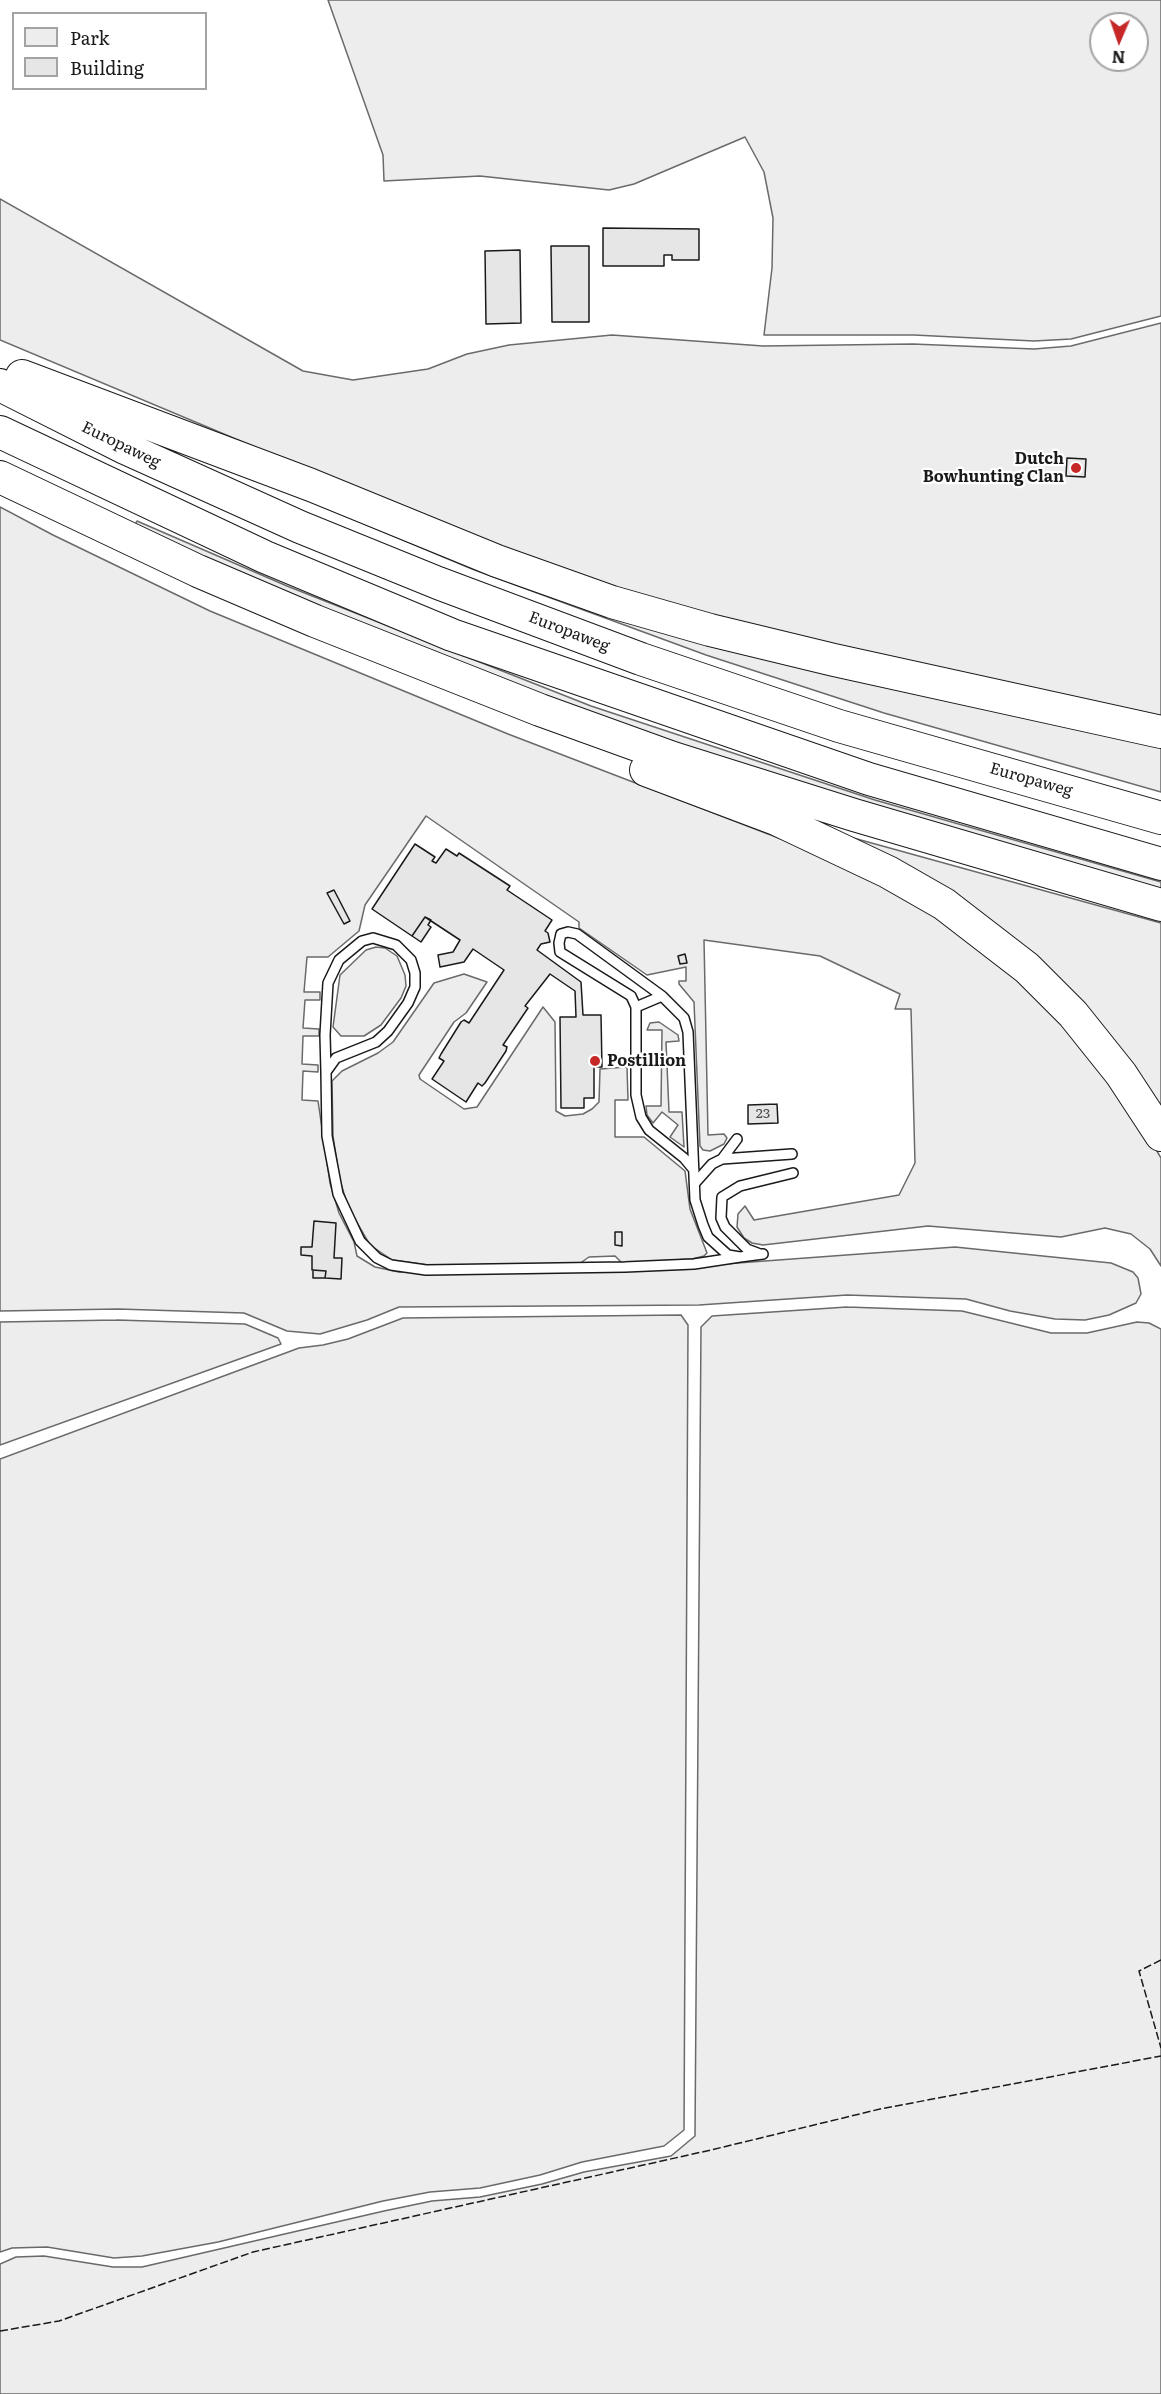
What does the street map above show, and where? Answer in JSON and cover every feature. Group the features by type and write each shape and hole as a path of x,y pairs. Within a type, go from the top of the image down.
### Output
{"highway":[{"path":"0,368 311,485 497,561 612,602 710,630 834,660 1161,732"},
{"name":"Europaweg","path":"0,385 125,448 300,526 438,583 641,659 839,726 1161,818"},
{"path":"0,432 265,557 452,635 869,779 1161,864"},
{"path":"0,477 198,571 438,671 673,758 854,815 1161,905"},
{"path":"438,671 526,724 776,819 888,872 944,904 1027,968 1073,1014 1121,1074 1161,1135"}],"lane":[{"path":"694,1170 684,1158 649,1130 641,1117 636,1095 636,1007 630,996 560,952 561,934 568,932 577,934 662,996 684,1018 688,1032 695,1183 695,1200 708,1237 728,1255 740,1257"},
{"path":"326,1072 336,1058 376,1041 388,1031 408,1003 415,987 415,973 411,960 396,945 373,938 362,941 335,965 327,993 326,1072 327,1136 338,1194 360,1241 377,1258 391,1265 426,1270 626,1267 694,1264 762,1254 747,1249 725,1227 721,1218 722,1197 740,1186 793,1173"},
{"path":"636,1007 662,996"},
{"path":"722,1159 736,1138"},
{"path":"695,1183 712,1164 722,1159 792,1154"}],"green space":[{"path":"328,0 1161,0 1161,316 1071,339 1034,341 914,335 764,335 772,268 773,218 764,172 745,137 634,184 609,190 480,176 384,181 383,155"},
{"path":"0,199 303,371 353,380 428,369 467,354 509,345 612,335 763,346 913,344 1034,349 1071,346 1161,323 1161,721 645,600 424,518 0,340"},
{"path":"267,483 473,563 1161,743 1161,792 884,713 706,655 472,569"},
{"path":"0,507 210,611 508,734 802,847 907,897 1024,980 1133,1110 1161,1158 1161,1266 1150,1249 1131,1234 1105,1228 1061,1237 928,1226 763,1245 752,1243 744,1238 737,1227 738,1214 745,1206 754,1220 899,1195 915,1163 911,1009 895,1009 900,994 820,956 704,940 708,1135 724,1134 727,1138 724,1144 710,1151 703,1150 700,1146 694,1002 679,984 679,981 686,981 686,967 647,975 579,928 579,922 426,816 365,905 359,931 328,957 307,957 304,992 320,992 320,1000 305,1000 303,1028 319,1029 319,1036 303,1036 302,1064 318,1065 318,1072 303,1071 302,1100 318,1101 330,1183 339,1213 354,1242 357,1256 375,1267 399,1272 629,1271 955,1247 1111,1263 1133,1272 1138,1278 1141,1294 1136,1303 1109,1315 1085,1320 1055,1319 1010,1311 966,1299 847,1295 699,1305 399,1307 367,1320 320,1334 287,1331 244,1313 118,1309 0,1311"},
{"path":"137,521 287,586 591,706 875,800 1161,882 1161,889 740,766 435,657 133,528"},
{"path":"839,834 1161,923 1161,1113 1130,1067"},
{"path":"376,947 385,948 397,956 405,975 406,986 401,998 381,1025 364,1036 341,1036 333,1027 340,975 366,950"},
{"path":"464,974 487,982 466,1013 454,1022 419,1075 420,1079 464,1109 477,1107 543,1007 555,1022 556,1111 565,1116 583,1114 592,1109 599,1102 600,1069 627,1067 628,1100 615,1100 615,1137 644,1137 685,1171 690,1209 707,1253 704,1256 692,1259 622,1263 615,1256 589,1257 579,1264 428,1265 392,1260 370,1245 349,1209 340,1181 333,1136 332,1081 342,1071 378,1053 393,1042 434,983"},
{"path":"659,1022 678,1035 679,1041 666,1042 669,1112 682,1112 684,1147 670,1137 678,1125 662,1112 653,1123 647,1115 646,1106 661,1106 662,1030 647,1030 650,1023"},
{"path":"847,1307 962,1311 1051,1333 1087,1333 1137,1322 1149,1323 1161,1329 1161,2394 0,2394 0,2264 16,2257 44,2256 113,2267 142,2267 384,2211 432,2201 480,2197 542,2184 584,2172 671,2156 695,2136 701,1327 712,1316"},
{"path":"681,1315 688,1325 684,2130 664,2146 582,2162 540,2175 480,2188 430,2192 383,2201 218,2242 142,2256 114,2258 47,2247 12,2248 0,2252 0,1459 299,1348 348,1339 403,1318"},
{"path":"117,1320 245,1324 278,1338 281,1344 0,1445 0,1322"}],"building":[{"path":"603,228 699,229 699,260 672,260 672,255 664,255 664,266 603,266"},
{"path":"551,246 589,246 589,322 552,322"},
{"path":"520,250 521,323 486,324 485,251"},
{"path":"1067,458 1086,459 1085,477 1066,476"},
{"path":"415,844 435,857 432,861 436,863 446,849 457,856 459,853 510,886 507,890 552,920 545,931 548,933 550,942 541,944 537,950 581,982 583,1015 601,1015 602,1067 594,1067 594,1098 584,1098 584,1108 561,1108 560,1017 576,1017 575,991 550,974 525,1006 528,1008 503,1045 507,1047 506,1051 485,1083 482,1086 478,1083 466,1102 432,1079 444,1061 439,1058 441,1054 461,1022 464,1020 469,1023 504,970 473,949 464,962 440,967 438,955 453,952 460,940 425,917 412,936 372,909"},
{"path":"334,890 350,921 344,924 327,893"},
{"path":"425,917 431,920 428,925 431,927 421,942 412,936"},
{"path":"685,954 687,963 680,964 678,956"},
{"path":"777,1104 778,1123 748,1124 748,1105"},
{"path":"314,1221 336,1223 334,1258 342,1258 341,1279 325,1278 326,1271 312,1270 312,1256 301,1255 301,1247 312,1247"},
{"path":"615,1232 622,1232 622,1246 615,1245"},
{"path":"313,1270 326,1271 325,1278 313,1278"}],"fence":[{"path":"1161,1960 1139,1971 1161,2048"},
{"path":"0,2331 59,2321 253,2252 711,2150 880,2109 1161,2056"}],"place":[{"name":"Dutch Bowhunting Clan","path":"1076,468"},
{"name":"Postillion","path":"595,1061"}]}
